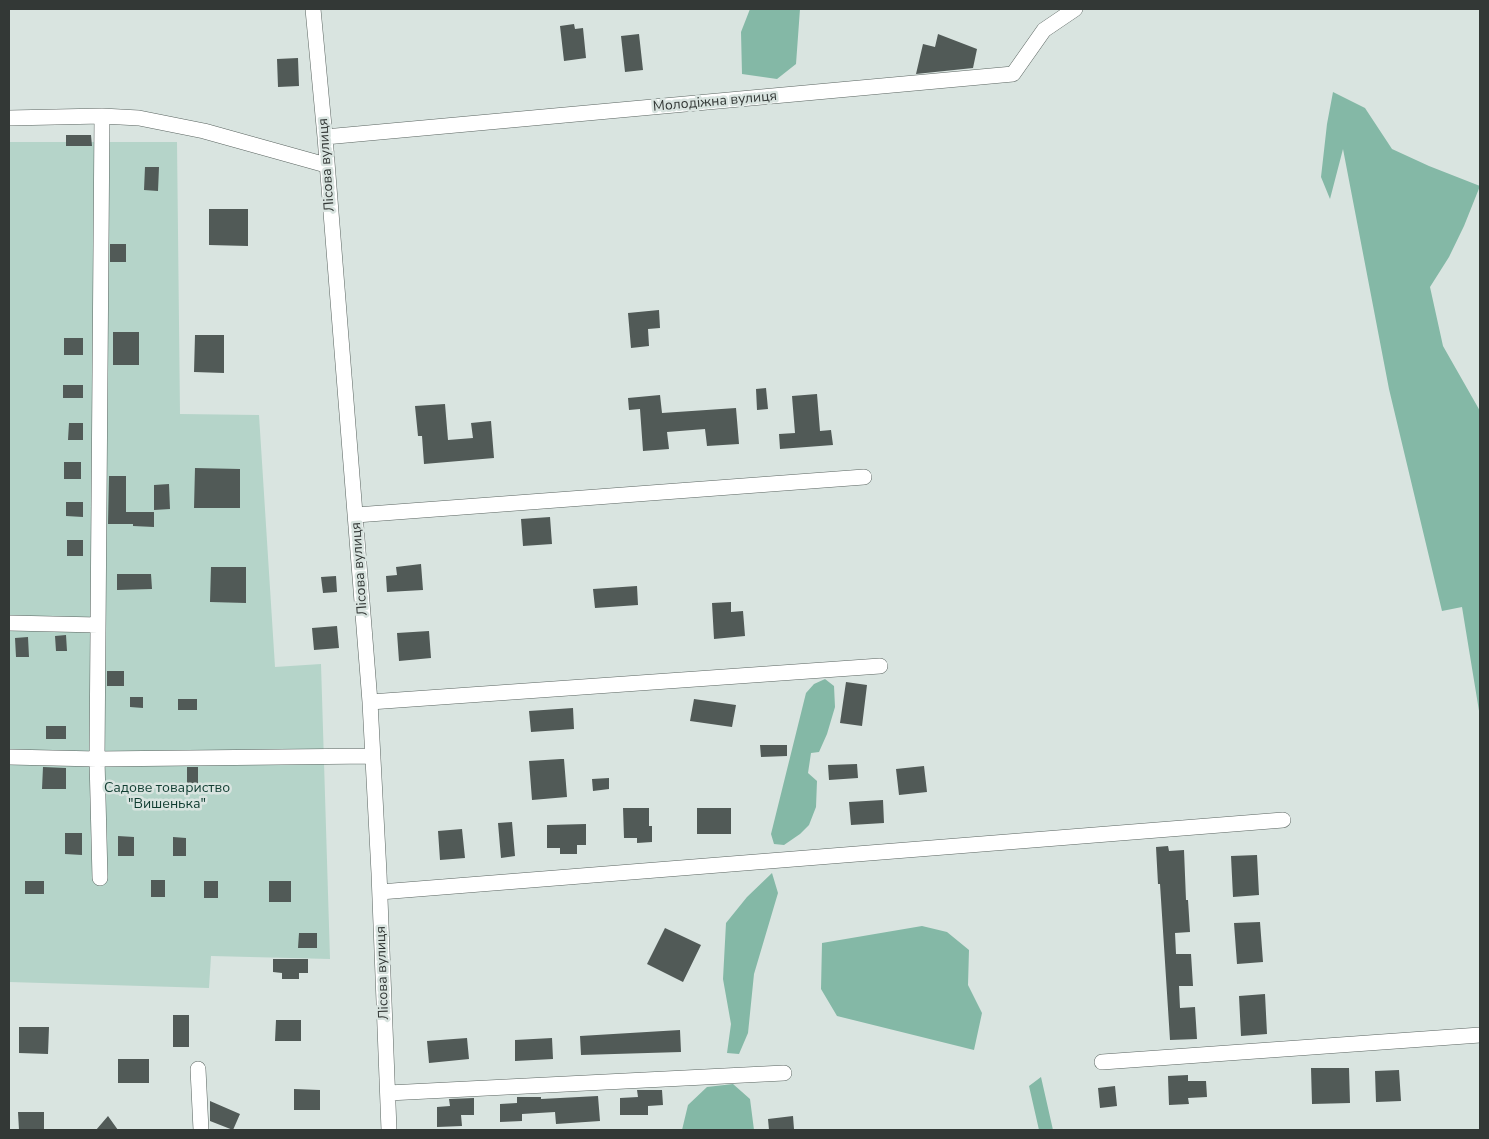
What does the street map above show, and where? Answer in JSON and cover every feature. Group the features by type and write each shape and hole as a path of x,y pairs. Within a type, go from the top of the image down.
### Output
{"street":[{"name":"Лісова вулиця","path":"313,9 370,702 380,892 389,1130"},
{"name":"Молодіжна вулиця","path":"325,138 1012,74 1044,30 1075,9"},
{"path":"9,118 102,116 139,118 204,131 326,165"},
{"path":"100,878 97,759 102,116"},
{"path":"356,515 864,477"},
{"path":"9,623 98,625"},
{"path":"370,702 880,666"},
{"path":"9,757 97,759 373,756"},
{"path":"380,892 1283,820"},
{"path":"1102,1062 1480,1036"},
{"path":"198,1069 201,1130"},
{"path":"388,1094 784,1073"}],"green space":[{"name":"Садове товариство \"Вишенька\"","path":"9,142 177,142 180,414 259,415 275,667 321,664 330,959 211,956 209,988 9,982"}],"shaded area":[{"path":"750,9 800,9 796,64 777,79 742,74 741,32"},
{"path":"1333,92 1365,108 1392,149 1480,186 1449,257 1430,287 1443,346 1480,411 1480,717 1462,607 1442,611 1389,389 1343,149 1330,199 1321,177"},
{"path":"825,679 834,686 835,707 827,734 819,752 811,753 808,773 817,781 816,807 809,825 800,834 784,845 774,844 771,834 806,693 814,684"},
{"path":"772,873 778,893 754,974 748,1033 739,1054 727,1053 731,1024 723,979 726,923 747,897"},
{"path":"922,926 947,932 969,950 968,985 982,1013 974,1050 837,1016 821,989 822,943"},
{"path":"1041,1077 1053,1130 1039,1130 1029,1086"},
{"path":"733,1084 750,1099 754,1130 682,1130 688,1105 707,1087"}],"building":[{"path":"574,24 575,29 583,28 586,58 564,61 560,26"},
{"path":"639,34 643,70 625,72 621,36"},
{"path":"938,34 977,49 973,68 916,74 923,44 935,47"},
{"path":"298,58 299,86 278,87 277,59"},
{"path":"66,135 91,135 92,146 66,146"},
{"path":"145,167 159,167 158,191 144,190"},
{"path":"209,209 248,209 248,246 209,245"},
{"path":"110,244 126,244 126,262 110,262"},
{"path":"659,310 660,328 648,329 649,346 631,348 628,313"},
{"path":"113,332 139,332 139,365 113,365"},
{"path":"195,335 224,335 224,373 194,372"},
{"path":"64,338 83,338 83,355 64,355"},
{"path":"63,385 83,385 83,398 63,398"},
{"path":"766,388 768,409 757,410 756,389"},
{"path":"817,394 820,431 831,430 833,445 780,449 779,434 795,433 792,396"},
{"path":"660,395 662,413 736,408 739,444 707,446 705,429 667,432 669,449 643,451 640,409 629,410 628,398"},
{"path":"445,404 448,440 473,438 471,423 491,421 494,458 424,464 422,436 418,436 415,406"},
{"path":"69,423 83,423 83,440 68,440"},
{"path":"64,462 81,462 81,479 64,479"},
{"path":"195,468 240,469 240,508 194,508"},
{"path":"109,476 126,476 126,512 154,512 154,527 133,526 133,524 108,524"},
{"path":"169,484 170,509 154,510 154,485"},
{"path":"66,502 83,502 83,517 66,516"},
{"path":"550,517 552,544 523,546 521,519"},
{"path":"67,540 83,540 83,556 67,556"},
{"path":"421,564 423,590 387,592 386,576 397,575 396,567"},
{"path":"211,567 246,567 246,603 210,602"},
{"path":"117,574 151,574 152,589 117,590"},
{"path":"336,576 337,592 323,593 321,577"},
{"path":"637,586 638,605 595,608 593,589"},
{"path":"731,602 731,612 743,611 745,636 714,639 712,603"},
{"path":"337,626 339,648 314,650 312,628"},
{"path":"429,631 431,658 399,661 397,633"},
{"path":"66,635 67,651 56,651 55,636"},
{"path":"28,637 29,657 16,657 15,638"},
{"path":"107,671 124,671 124,686 107,686"},
{"path":"846,682 867,685 862,726 840,723"},
{"path":"130,697 143,697 143,708 130,707"},
{"path":"178,699 197,699 197,710 178,710"},
{"path":"694,699 736,705 732,727 690,721"},
{"path":"573,708 574,729 531,732 529,711"},
{"path":"46,726 66,726 66,739 46,739"},
{"path":"760,745 787,745 787,756 761,757"},
{"path":"564,759 567,797 532,800 529,761"},
{"path":"857,764 858,778 829,780 828,765"},
{"path":"924,766 927,792 899,795 896,769"},
{"path":"43,767 66,768 66,789 42,789"},
{"path":"187,767 198,767 198,785 187,785"},
{"path":"609,778 609,789 593,791 592,779"},
{"path":"883,800 884,823 851,825 849,802"},
{"path":"623,808 649,808 649,826 652,826 652,842 637,843 637,838 624,838"},
{"path":"697,808 731,808 731,834 697,834"},
{"path":"512,822 515,856 501,858 498,823"},
{"path":"586,824 586,845 577,845 577,854 560,854 560,848 547,848 547,825"},
{"path":"462,829 465,858 440,860 438,831"},
{"path":"65,833 82,833 82,855 65,854"},
{"path":"118,836 134,837 134,856 118,856"},
{"path":"173,837 186,838 186,856 173,856"},
{"path":"1168,846 1169,851 1184,850 1186,900 1188,900 1190,932 1175,933 1176,954 1191,954 1193,986 1179,986 1180,1008 1195,1007 1197,1039 1170,1040 1156,847"},
{"path":"1257,855 1259,895 1233,897 1231,856"},
{"path":"151,880 165,880 165,897 151,897"},
{"path":"25,881 44,881 44,894 25,894"},
{"path":"204,881 218,881 218,898 204,898"},
{"path":"269,881 291,881 291,902 269,902"},
{"path":"1260,922 1263,962 1237,964 1234,923"},
{"path":"665,928 701,945 683,982 647,964"},
{"path":"299,933 317,933 317,948 298,948"},
{"path":"273,959 308,959 308,973 299,973 299,979 282,979 282,973 273,972"},
{"path":"1265,994 1267,1034 1241,1036 1239,996"},
{"path":"173,1015 189,1015 189,1047 173,1047"},
{"path":"276,1020 301,1020 301,1041 275,1041"},
{"path":"19,1027 49,1027 48,1054 19,1053"},
{"path":"680,1030 681,1052 581,1055 580,1036"},
{"path":"467,1038 469,1059 429,1063 427,1041"},
{"path":"552,1038 553,1059 515,1061 515,1040"},
{"path":"118,1059 149,1059 149,1083 118,1083"},
{"path":"1311,1068 1349,1068 1350,1103 1312,1104"},
{"path":"1399,1070 1401,1101 1376,1102 1375,1071"},
{"path":"1188,1075 1188,1081 1206,1081 1207,1097 1188,1098 1189,1104 1169,1105 1168,1076"},
{"path":"1115,1086 1117,1106 1100,1108 1098,1088"},
{"path":"294,1089 320,1090 320,1110 294,1110"},
{"path":"637,1090 662,1090 663,1105 648,1106 648,1115 620,1115 620,1098 638,1097"},
{"path":"598,1096 600,1121 556,1124 555,1112 522,1114 522,1121 500,1122 500,1104 517,1103 517,1097 541,1097 541,1099"},
{"path":"474,1098 474,1115 461,1115 462,1126 437,1127 437,1107 450,1106 449,1099"},
{"path":"210,1101 240,1114 233,1130 210,1121"},
{"path":"18,1112 44,1112 44,1130 19,1130"},
{"path":"108,1116 118,1130 96,1130"},
{"path":"793,1116 794,1129 769,1130 768,1119"}]}
